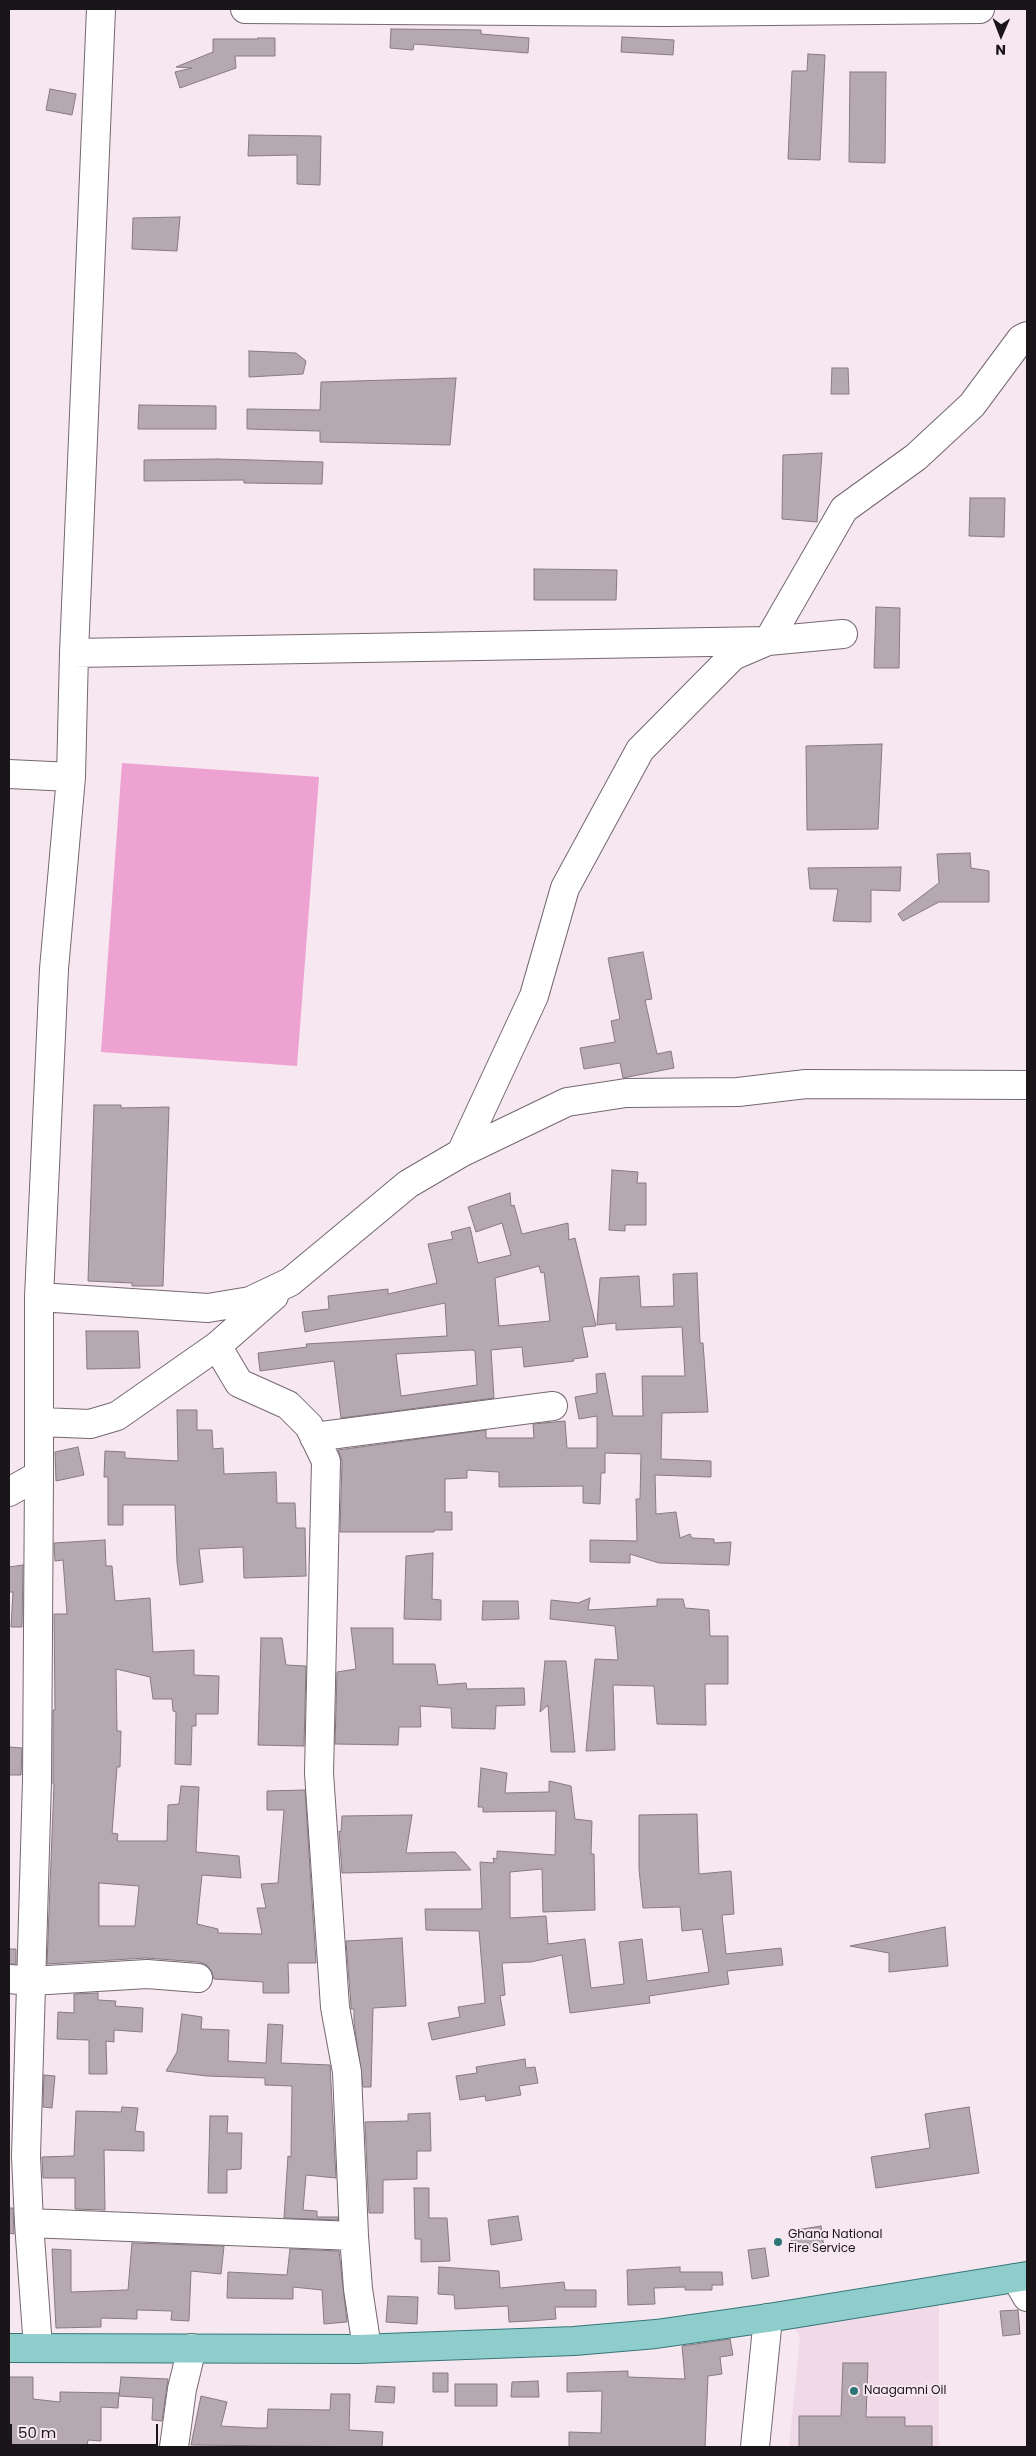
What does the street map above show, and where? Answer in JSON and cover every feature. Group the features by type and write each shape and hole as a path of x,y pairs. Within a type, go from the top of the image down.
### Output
{"main road":[{"path":"9,2348 368,2348 574,2341 656,2334 1023,2284"}],"street":[{"path":"38,2348 28,2223 18,2147 20,1980 37,1781 41,1422 39,1297 54,969 71,777 74,653 101,9"},
{"path":"244,9 980,9"},
{"path":"461,1153 534,996 565,888 640,750 733,656 768,641 844,509 916,457 972,405 1021,339 1027,336"},
{"path":"74,653 768,641 843,634"},
{"path":"9,774 71,777"},
{"path":"41,1422 90,1424 117,1416 217,1346 290,1282 408,1184 461,1153 567,1102 626,1093 738,1092 806,1084 1027,1085"},
{"path":"39,1297 208,1308 250,1301 290,1282"},
{"path":"217,1346 240,1383 288,1405 309,1426 326,1461 319,1773 335,2006 347,2072 358,2289 368,2348"},
{"path":"314,1437 553,1406"},
{"path":"9,1492 39,1475"},
{"path":"20,1980 147,1974 198,1978"},
{"path":"28,2223 354,2236"},
{"path":"755,2447 768,2318"},
{"path":"174,2447 182,2389 192,2348"}],"shaded area":[{"path":"122,763 319,777 297,1066 101,1052"},
{"path":"939,2299 939,2447 789,2447 800,2338 791,2321"}],"building":[{"path":"391,29 481,30 481,34 529,38 528,53 414,44 413,50 390,48"},
{"path":"622,37 674,40 673,55 621,52"},
{"path":"275,38 275,56 235,56 236,68 180,88 175,72 192,68 176,67 213,52 213,39"},
{"path":"808,54 825,55 820,160 788,159 792,71 807,71"},
{"path":"850,72 886,72 885,163 849,162"},
{"path":"50,89 76,94 72,115 46,110"},
{"path":"249,135 321,136 320,185 297,184 297,155 248,156"},
{"path":"180,217 177,251 132,249 133,218"},
{"path":"249,351 296,353 306,361 303,374 249,377"},
{"path":"832,368 848,368 849,394 831,394"},
{"path":"456,378 450,445 320,442 320,431 247,429 247,409 320,410 321,382"},
{"path":"139,405 216,406 216,429 138,429"},
{"path":"822,453 817,522 782,519 783,455"},
{"path":"218,459 323,462 322,484 244,483 244,480 144,481 144,460"},
{"path":"970,498 1005,498 1004,537 969,536"},
{"path":"534,569 617,570 616,600 534,600"},
{"path":"876,607 900,608 899,668 874,668"},
{"path":"882,744 878,829 807,830 806,746"},
{"path":"970,853 971,868 989,871 989,902 939,902 903,921 898,914 939,883 937,854"},
{"path":"901,867 900,891 871,890 871,922 833,921 838,889 810,889 808,868"},
{"path":"643,952 652,999 645,1000 657,1054 671,1051 674,1068 623,1078 620,1063 584,1069 580,1048 615,1042 611,1021 620,1019 608,958"},
{"path":"94,1105 121,1105 121,1108 169,1107 163,1286 132,1286 132,1283 88,1281"},
{"path":"612,1170 638,1172 637,1183 646,1183 646,1225 625,1225 625,1231 609,1230"},
{"path":"510,1193 511,1206 514,1205 522,1234 568,1223 569,1240 575,1238 596,1326 582,1327 588,1357 573,1359 574,1361 524,1367 522,1347 491,1350 494,1398 341,1418 334,1361 260,1371 258,1353 307,1347 306,1344 447,1336 445,1303 305,1332 302,1312 329,1309 328,1296 388,1289 388,1294 437,1283 428,1244 453,1239 451,1232 470,1227 478,1263 511,1255 502,1223 476,1232 468,1207","holes":["539,1266 541,1273 544,1272 550,1321 499,1326 495,1278","475,1351 477,1385 401,1396 396,1354"]},
{"path":"697,1273 700,1343 703,1343 708,1412 662,1413 661,1459 711,1461 711,1477 655,1475 656,1514 676,1512 680,1538 690,1534 692,1538 714,1539 714,1543 731,1542 729,1565 659,1563 630,1554 630,1563 590,1562 590,1540 637,1541 636,1499 640,1499 641,1454 605,1453 605,1473 601,1473 600,1504 583,1503 583,1486 499,1487 499,1472 467,1470 467,1478 445,1479 445,1512 452,1512 452,1530 434,1530 434,1532 340,1532 342,1461 338,1450 486,1430 486,1438 534,1438 533,1424 565,1421 567,1448 597,1448 597,1416 579,1419 575,1397 597,1393 596,1374 605,1373 613,1416 643,1416 642,1376 685,1376 682,1327 616,1330 616,1323 597,1325 600,1278 639,1276 641,1307 674,1306 673,1274"},
{"path":"86,1331 138,1331 140,1368 87,1369"},
{"path":"177,1410 197,1410 197,1430 212,1430 213,1449 223,1448 224,1474 276,1472 277,1503 295,1503 296,1528 305,1528 306,1576 244,1578 243,1547 199,1549 203,1582 180,1585 177,1562 175,1505 123,1505 123,1525 108,1525 108,1477 104,1477 105,1451 125,1452 125,1458 178,1461"},
{"path":"78,1447 84,1475 56,1481 55,1452"},
{"path":"105,1540 106,1566 112,1566 115,1601 150,1598 153,1652 194,1650 194,1675 219,1676 218,1714 196,1714 196,1726 192,1726 191,1765 175,1764 176,1712 173,1711 172,1699 153,1699 150,1677 116,1669 117,1731 121,1731 120,1767 117,1767 112,1833 118,1834 117,1841 167,1841 168,1805 179,1804 181,1786 199,1787 196,1852 239,1856 241,1878 202,1875 197,1924 218,1929 218,1933 262,1934 257,1908 266,1908 261,1884 278,1883 284,1810 267,1810 267,1791 305,1790 316,1963 288,1963 289,1993 263,1993 263,1982 214,1979 207,1965 199,1962 146,1958 47,1964 54,1784 54,1614 67,1614 63,1560 55,1561 54,1543","holes":["99,1883 139,1886 135,1926 99,1926"]},
{"path":"433,1553 432,1599 441,1600 441,1620 404,1619 406,1556"},
{"path":"23,1565 22,1627 11,1627 13,1592 9,1592 9,1567"},
{"path":"590,1598 588,1610 657,1606 657,1599 683,1599 685,1608 709,1610 710,1636 728,1636 728,1684 705,1684 706,1725 657,1724 654,1686 613,1685 615,1750 586,1751 595,1659 618,1660 615,1626 550,1619 551,1600 578,1603"},
{"path":"483,1601 518,1601 519,1619 482,1620"},
{"path":"351,1628 393,1628 393,1664 435,1664 438,1685 466,1683 467,1689 524,1688 525,1705 496,1706 495,1729 452,1728 451,1708 420,1706 421,1727 399,1727 398,1745 335,1744 337,1672 356,1669"},
{"path":"261,1638 282,1638 286,1665 306,1666 304,1746 258,1745"},
{"path":"545,1661 566,1661 575,1752 551,1752 548,1705 540,1712"},
{"path":"9,1747 22,1748 21,1775 9,1775"},
{"path":"481,1768 507,1773 505,1793 549,1792 549,1781 571,1786 575,1819 592,1821 591,1854 594,1854 595,1910 543,1912 542,1869 510,1872 510,1918 546,1916 548,1944 585,1939 591,1988 624,1984 619,1942 642,1939 647,1981 709,1972 702,1929 682,1931 680,1907 643,1908 639,1869 639,1815 697,1814 699,1874 731,1871 734,1914 722,1915 726,1954 781,1948 783,1965 727,1971 729,1984 649,1996 650,2003 570,2013 562,1955 531,1962 502,1963 505,1995 500,1996 505,2025 432,2040 428,2023 460,2017 458,2007 485,2003 479,1931 426,1930 425,1909 482,1909 480,1862 494,1863 493,1858 497,1859 497,1851 555,1855 556,1811 483,1812 483,1807 478,1807"},
{"path":"412,1815 406,1853 455,1852 471,1870 342,1873 339,1831 341,1832 342,1816"},
{"path":"945,1927 948,1966 889,1972 889,1953 850,1946"},
{"path":"402,1938 406,2006 373,2008 371,2087 363,2087 354,2009 351,2009 346,1941"},
{"path":"9,1949 16,1949 16,1964 9,1964"},
{"path":"98,1993 98,2000 116,2001 115,2006 143,2008 142,2032 114,2030 114,2042 106,2041 107,2074 89,2074 89,2040 57,2039 58,2012 74,2013 74,1994"},
{"path":"182,2014 202,2017 201,2029 229,2030 228,2061 266,2063 268,2024 283,2025 281,2063 330,2065 336,2178 306,2175 303,2210 317,2211 317,2217 338,2217 338,2220 284,2218 288,2156 291,2157 292,2086 265,2085 265,2078 207,2076 166,2071 177,2052"},
{"path":"525,2059 526,2068 535,2067 538,2083 519,2086 521,2095 486,2101 485,2096 460,2100 456,2076 477,2073 476,2067"},
{"path":"44,2075 55,2076 52,2108 43,2107"},
{"path":"122,2107 138,2108 135,2131 144,2132 144,2151 104,2150 105,2210 75,2209 75,2178 43,2178 42,2157 74,2156 76,2111 121,2112"},
{"path":"969,2107 979,2173 876,2188 871,2157 930,2148 925,2114"},
{"path":"430,2113 431,2151 417,2151 417,2179 383,2180 383,2213 369,2213 365,2122 408,2121 408,2114"},
{"path":"210,2116 228,2116 227,2133 242,2133 241,2169 227,2170 227,2193 208,2193"},
{"path":"414,2188 429,2188 429,2218 447,2218 450,2261 421,2262 421,2239 415,2239"},
{"path":"9,2208 13,2208 14,2234 9,2233"},
{"path":"518,2216 522,2240 491,2245 488,2220"},
{"path":"821,2226 824,2248 793,2252 790,2231"},
{"path":"132,2243 224,2246 221,2274 191,2271 189,2321 171,2320 172,2311 137,2310 137,2319 101,2318 101,2327 56,2328 52,2249 71,2250 71,2292 128,2290"},
{"path":"765,2248 769,2276 752,2279 748,2250"},
{"path":"290,2249 339,2251 347,2322 324,2324 322,2290 293,2287 293,2299 227,2298 228,2272 287,2275"},
{"path":"439,2267 499,2271 500,2288 564,2282 565,2290 596,2290 596,2307 555,2307 556,2319 509,2322 508,2306 455,2309 454,2295 438,2294"},
{"path":"680,2267 680,2272 722,2272 723,2285 712,2285 712,2290 685,2290 685,2287 654,2288 655,2304 628,2305 627,2270"},
{"path":"388,2296 418,2297 417,2324 386,2322"},
{"path":"1018,2310 1020,2334 1003,2336 1000,2311"},
{"path":"730,2339 733,2355 720,2357 722,2374 708,2376 705,2447 569,2447 569,2432 601,2433 602,2391 567,2392 567,2373 628,2371 628,2377 685,2379 682,2346"},
{"path":"843,2363 868,2363 866,2417 905,2417 905,2426 932,2426 932,2447 799,2447 799,2416 841,2416"},
{"path":"433,2373 448,2373 448,2392 433,2392"},
{"path":"9,2377 33,2377 33,2399 60,2402 60,2392 119,2393 118,2408 101,2407 101,2441 88,2440 87,2447 9,2447"},
{"path":"121,2377 168,2379 162,2421 152,2420 153,2398 119,2396"},
{"path":"538,2381 539,2397 511,2397 512,2382"},
{"path":"455,2384 497,2384 497,2406 455,2406"},
{"path":"377,2386 395,2387 394,2403 375,2402"},
{"path":"331,2394 350,2394 349,2430 383,2432 382,2447 191,2445 201,2396 227,2402 221,2426 267,2428 268,2409 330,2410"}],"place":[{"name":"Ghana National Fire Service","path":"778,2242"},
{"name":"Naagamni Oil","path":"854,2391"}]}
